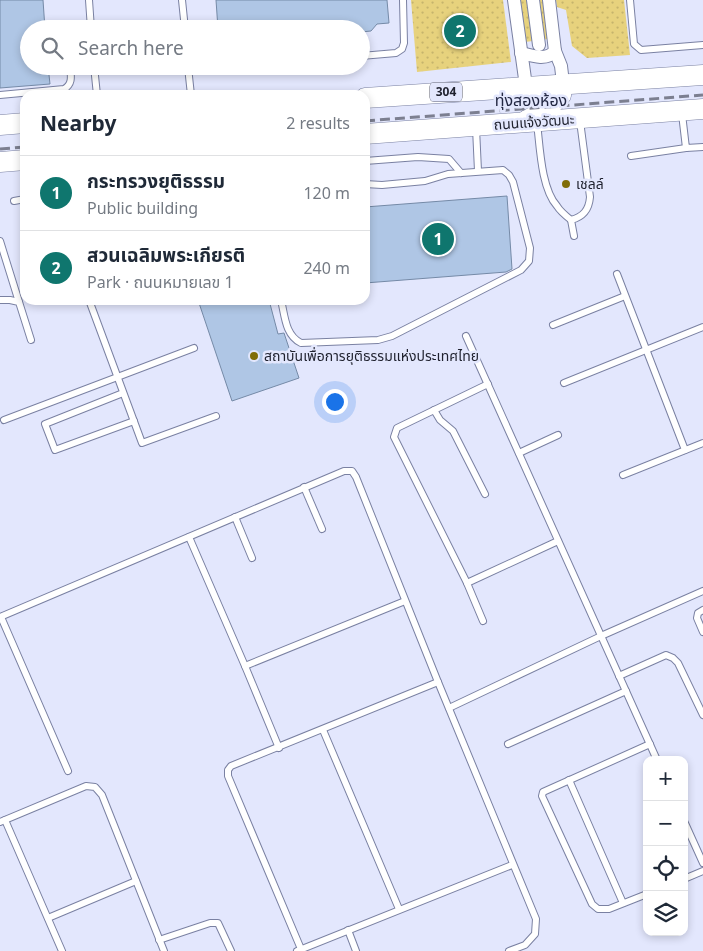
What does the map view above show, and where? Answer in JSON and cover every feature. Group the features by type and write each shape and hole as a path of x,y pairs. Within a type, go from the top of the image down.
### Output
{"main road":[{"name":"304","path":"370,98 703,74"},
{"path":"528,122 545,111 561,95 564,83"},
{"name":"ถนนแจ้งวัฒนะ","path":"370,134 703,109"},
{"path":"0,125 20,123"},
{"path":"0,162 20,160"}],"street":[{"path":"514,0 526,86"},
{"path":"533,0 539,45"},
{"path":"549,0 555,51 561,66 564,83"},
{"path":"521,53 544,57 555,51"}],"lane":[{"path":"88,0 90,20"},
{"path":"182,0 184,20"},
{"path":"370,55 396,53 402,49 404,42 403,0"},
{"path":"630,0 634,44 641,50 703,45"},
{"path":"53,90 64,89 69,86 71,75"},
{"path":"95,75 96,90"},
{"path":"189,75 190,90"},
{"path":"0,95 20,93"},
{"path":"681,111 686,148"},
{"path":"571,220 584,214 589,205 590,198 580,119"},
{"path":"528,122 550,195 556,206 571,220 574,236"},
{"path":"476,126 478,171"},
{"path":"631,156 703,147"},
{"path":"370,161 418,157 449,159 461,173"},
{"path":"282,305 288,330 294,339 301,343 378,340 392,336 521,270 529,261 530,248 513,182 503,170 448,174 425,181 370,184"},
{"path":"14,202 20,200"},
{"path":"0,241 31,340"},
{"path":"617,274 685,450"},
{"path":"552,325 625,296"},
{"path":"0,299 19,302"},
{"path":"91,305 142,444 216,416"},
{"path":"564,383 703,327"},
{"path":"466,336 655,756"},
{"path":"4,420 194,348"},
{"path":"482,621 467,583 394,437 397,428 488,384"},
{"path":"123,393 45,424 55,450 134,421"},
{"path":"434,410 440,420 453,431 485,494"},
{"path":"519,453 558,435"},
{"path":"623,475 703,443"},
{"path":"68,771 0,617 304,487 344,471 352,471 450,708 512,865 536,919 535,934 525,944 509,951"},
{"path":"304,487 322,529"},
{"path":"235,517 252,558"},
{"path":"189,537 246,666 279,748"},
{"path":"467,583 558,541"},
{"path":"450,708 601,636 703,591"},
{"path":"246,666 405,601"},
{"path":"703,610 698,613 697,618 703,632"},
{"path":"619,676 666,655 673,658 678,663 703,715"},
{"path":"438,682 232,766 228,770 228,776 299,950 512,865"},
{"path":"508,744 626,691"},
{"path":"323,730 399,909"},
{"path":"643,896 598,910 592,904 542,796 543,792 650,744"},
{"path":"569,780 624,903"},
{"path":"62,951 2,821 86,786 95,787 102,795 164,951"},
{"path":"688,830 703,863"},
{"path":"688,877 703,871"},
{"path":"48,918 136,881"},
{"path":"159,940 210,923 218,923 231,951"},
{"path":"348,930 356,951"}],"shaded area":[{"path":"411,0 503,0 511,62 417,72"},
{"path":"520,0 543,0 548,39 525,42"},
{"path":"556,0 624,0 630,55 587,58 572,46 566,10 557,7"}],"building":[{"path":"0,0 43,0 44,20 20,20 20,75 49,75 50,84 0,88"},
{"path":"216,0 387,0 389,23 377,24 370,31 370,20 217,20"},
{"path":"507,196 512,269 506,272 370,283 370,207"},
{"name":"สถาบันเพื่อการยุติธรรมแห่งประเทศไทย","path":"200,305 270,305 278,334 284,333 299,378 232,401"}],"railway":[{"path":"370,121 703,95"},
{"path":"0,149 20,147"}],"place":[{"name":"สวนเฉลิมพระเกียรติ","path":"460,31"},
{"name":"เชลล์","path":"566,184"},
{"name":"กระทรวงยุติธรรม","path":"438,239"},
{"name":"สถาบันเพื่อการยุติธรรมแห่งประเทศไทย","path":"254,356"}],"district":[{"name":"ทุ่งสองห้อง","path":"531,100"}]}
